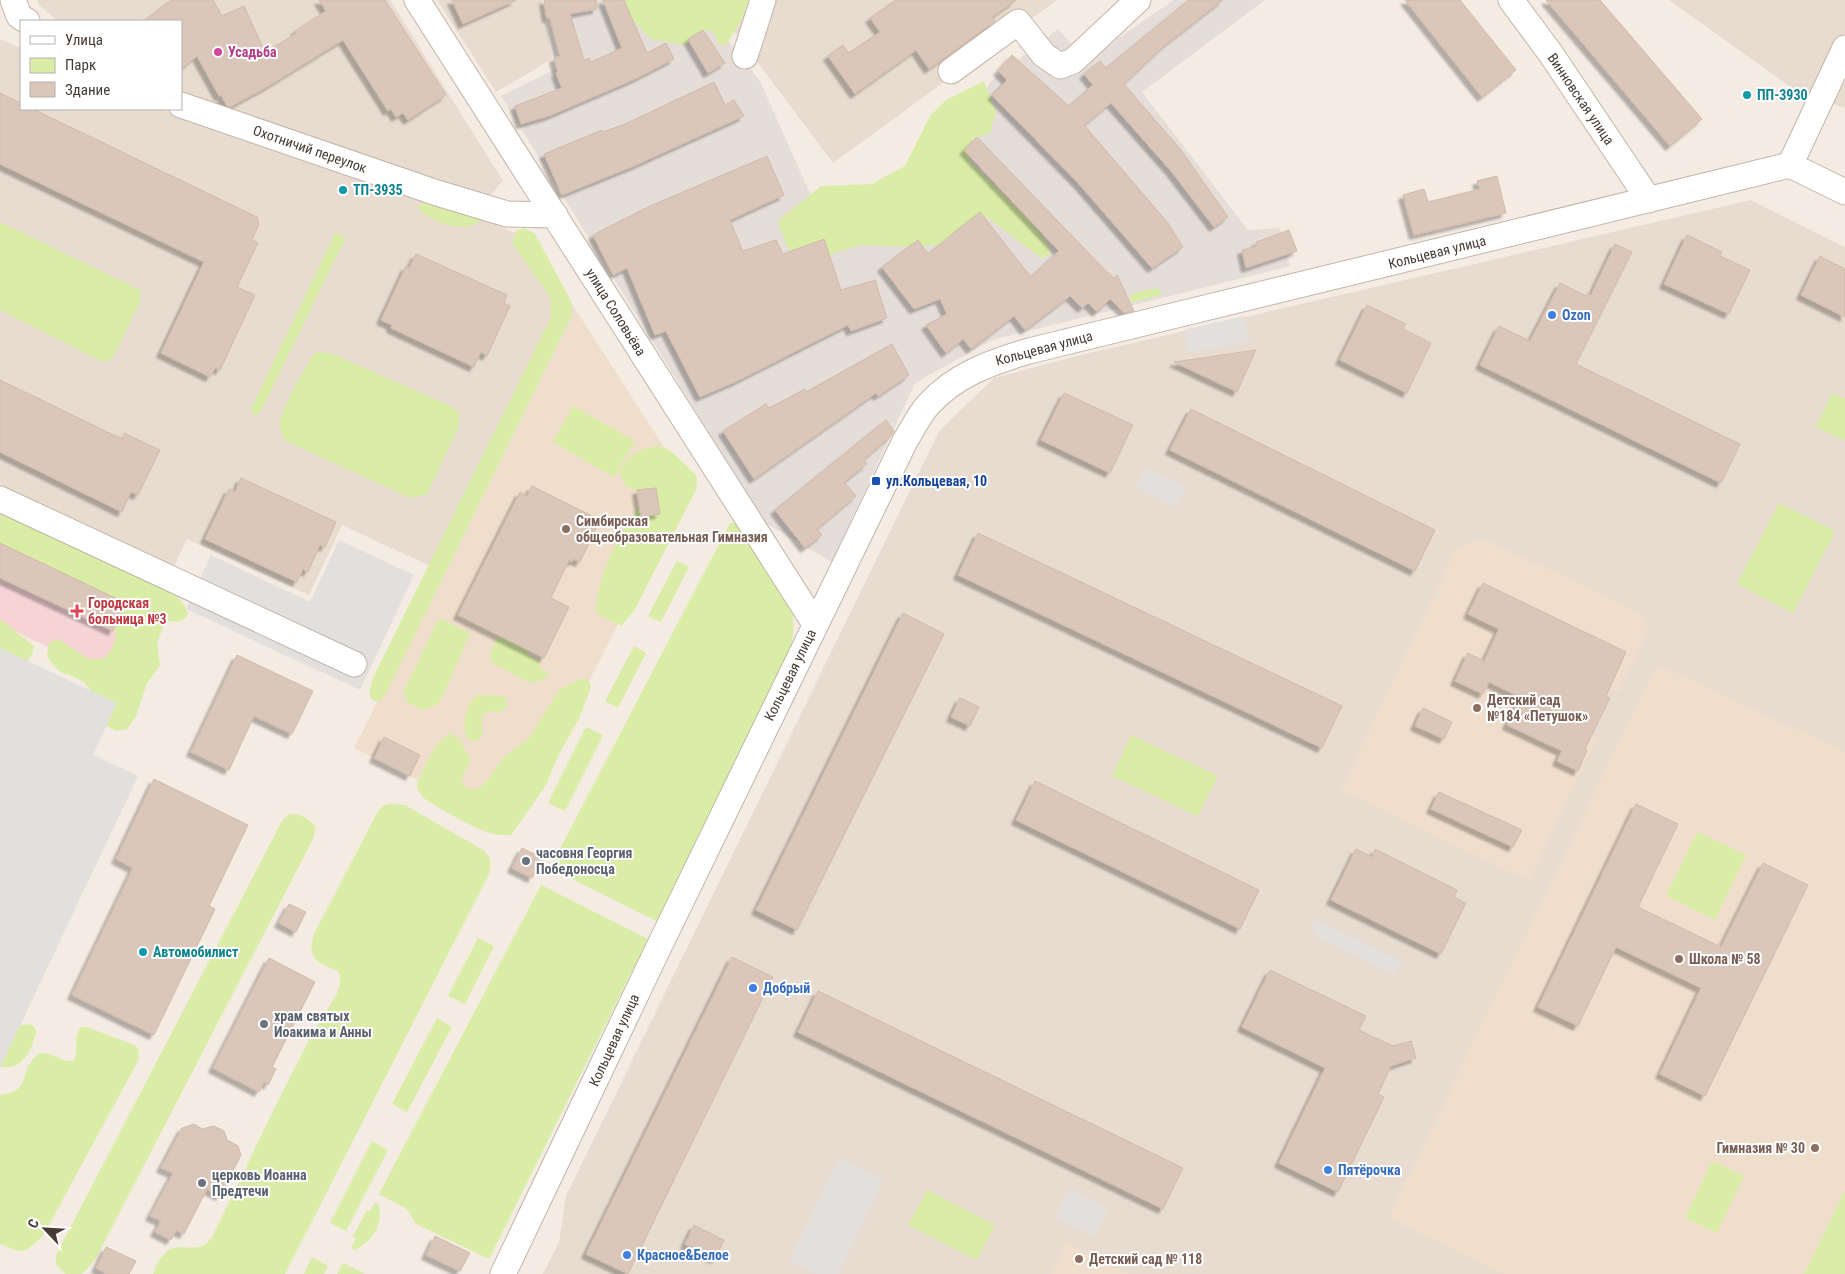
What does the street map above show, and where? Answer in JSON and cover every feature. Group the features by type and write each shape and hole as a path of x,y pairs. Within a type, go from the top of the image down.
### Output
{"street":[{"path":"13,0 19,16 25,20"},
{"name":"улица Соловьёва","path":"417,0 815,624"},
{"path":"745,56 763,0"},
{"path":"952,71 1018,22 1044,55 1060,66 1073,60 1138,0"},
{"name":"Винновская улица","path":"1511,0 1551,54 1649,200"},
{"path":"1845,48 1790,165 1845,192"},
{"name":"Охотничий переулок","path":"182,105 437,193 507,214 555,215"},
{"name":"Кольцевая улица","path":"503,1274 815,624 905,441 927,406 953,382 989,363 1210,305 1790,165"},
{"path":"0,499 354,664"}],"shaded area":[{"path":"37,0 390,0 503,181 487,199 182,97 182,20 57,20 39,5"},
{"path":"437,0 542,0 552,59 496,92"},
{"path":"549,0 637,0 707,14 760,81 832,243 889,233 991,81 1058,29 1086,60 1174,0 1265,0 1142,92 1248,230 1280,228 1290,266 992,340 915,383 832,562 765,523 501,96 564,65"},
{"path":"711,0 1057,0 833,163"},
{"path":"1669,0 1845,0 1845,108 1795,90"},
{"path":"0,39 20,48 20,110 163,110 458,208 531,240 576,310 443,572 342,525 309,595 187,539 159,598 0,521"},
{"path":"1751,200 1845,247 1845,1274 543,1274 559,1242 566,1196 939,431 994,378 1077,356"},
{"name":"Симбирская общеобразовательная Гимназия","path":"576,310 689,486 513,829 354,748"},
{"path":"1244,316 1249,342 1188,353 1184,330"},
{"path":"1146,468 1186,487 1176,508 1136,488"},
{"name":"Городская больница №3","path":"0,521 159,598 120,682 0,624"},
{"name":"Детский сад №184 «Петушок»","path":"1483,538 1639,612 1649,631 1618,693 1588,679 1567,723 1597,737 1529,881 1341,790 1456,549"},
{"path":"339,540 414,575 360,690 186,609 211,555 310,602"},
{"path":"0,648 117,703 93,755 138,776 0,1068"},
{"name":"Школа № 58","path":"1657,664 1845,752 1845,1274 1505,1274 1388,1218"},
{"path":"1312,918 1402,961 1395,975 1315,936"},
{"path":"839,1158 883,1180 838,1274 816,1274 789,1261"},
{"path":"1069,1189 1108,1208 1094,1236 1055,1217"},
{"name":"Детский сад № 118","path":"1066,1243 1130,1274 1052,1274"}],"green space":[{"path":"614,0 749,0 742,19 726,45 719,44 713,32 708,29 685,45 651,39"},
{"path":"984,81 996,111 990,133 972,139 969,160 1038,231 1051,252 1043,259 987,217 972,219 948,244 915,247 861,245 836,252 816,266 794,255 787,245 778,221 821,186 872,184 905,166 930,116 946,100"},
{"path":"423,201 480,215 479,222 464,227 457,227 433,219 418,208"},
{"path":"0,222 140,290 140,302 112,359 103,362 0,310"},
{"path":"524,228 535,234 571,301 572,315 385,695 378,702 371,699 369,692 373,678 551,317 550,297 512,243 516,231"},
{"path":"338,233 343,236 344,241 260,413 252,415 251,409 334,235"},
{"path":"1156,288 1162,292 1160,295 1134,302 1129,301 1133,293"},
{"path":"317,352 333,354 448,405 459,412 459,426 427,494 413,498 406,496 286,441 280,427 282,416 302,374"},
{"path":"1832,393 1845,399 1845,441 1816,427"},
{"path":"573,406 635,441 614,477 553,442"},
{"path":"660,446 671,451 695,474 697,479 696,490 634,611 621,626 598,614 596,610 601,581 611,554 641,503 638,494 626,486 619,472 636,453 647,448"},
{"path":"1779,503 1835,531 1793,613 1737,584"},
{"path":"0,508 158,585 176,596 186,608 188,614 184,619 165,623 157,642 160,666 147,683 136,716 127,729 117,731 104,725 97,702 88,687 78,679 56,669 47,656 49,643 58,639 89,659 104,659 114,643 115,628 113,624 0,545"},
{"path":"730,523 737,523 790,607 793,616 792,643 657,921 550,868"},
{"path":"677,561 689,567 661,622 648,616"},
{"path":"439,618 470,633 441,700 435,706 421,710 407,702 404,691"},
{"path":"0,619 34,646 33,652 27,661 0,671"},
{"path":"498,636 529,651 528,655 541,662 539,668 549,673 543,680 531,683 492,663 490,654"},
{"path":"634,646 646,653 618,708 605,701"},
{"path":"581,679 588,680 591,686 580,717 559,754 546,785 512,834 493,834 481,830 426,800 419,793 417,783 431,755 439,742 445,737 451,733 462,742 463,748 471,758 461,781 468,789 476,790 486,782 503,758 529,738 560,689"},
{"path":"478,695 504,696 508,706 501,712 489,711 483,714 481,719 483,733 476,742 467,738 465,721 470,703"},
{"path":"586,727 603,735 565,811 548,803"},
{"path":"1131,735 1218,776 1198,816 1112,776"},
{"path":"385,805 405,805 483,850 490,861 489,874 285,1274 153,1274 160,1259 167,1251 182,1247 198,1247 205,1244 212,1237 289,1078 317,1026 334,1000 340,986 339,972 320,963 313,956 312,943 314,934 378,811"},
{"path":"289,814 305,817 311,822 316,828 313,839 95,1260 82,1274 65,1274 56,1264 56,1255 282,821"},
{"path":"1697,832 1746,855 1715,920 1666,896"},
{"path":"541,885 648,939 489,1259 416,1224 407,1209 379,1194"},
{"path":"478,938 494,946 465,1004 448,996"},
{"path":"437,1018 452,1027 407,1112 392,1104"},
{"path":"26,1024 32,1025 36,1030 29,1051 14,1066 0,1066 17,1027"},
{"path":"81,1027 87,1027 134,1045 138,1048 139,1059 43,1236 27,1250 18,1251 0,1244 0,1095 10,1093 21,1085 28,1067 38,1054 48,1054 73,1061 76,1053 77,1035"},
{"path":"372,1141 388,1150 346,1231 330,1223"},
{"path":"1712,1161 1744,1176 1717,1233 1685,1218"},
{"path":"927,1190 995,1225 977,1260 908,1225"},
{"path":"1845,1191 1845,1274 1804,1274"},
{"path":"375,1203 379,1205 378,1226 372,1237 355,1250 351,1248 356,1238 353,1236 367,1210 370,1211"},
{"path":"312,1257 328,1266 324,1274 304,1274"},
{"path":"343,1263 365,1274 337,1274"}],"building":[{"path":"171,0 213,0 222,16 244,6 265,52 296,34 295,31 326,11 319,0 385,0 446,95 408,120 403,113 396,117 391,109 388,111 343,40 267,87 230,107 227,106 221,95 219,96 197,56 182,68 182,20 145,20"},
{"path":"452,0 516,0 463,24"},
{"path":"544,0 596,0 597,9 570,14 584,60 589,58 591,62 622,48 603,0 624,0 647,53 666,43 674,59 635,79 549,116 521,124 515,106 562,88 556,73 558,72 554,58 560,56 550,18 547,18"},
{"path":"896,0 1016,0 992,17 995,21 929,69 916,50 855,94 828,56 843,45 849,53 880,32 870,18"},
{"path":"1189,0 1223,0 1165,45 1124,84 1181,150 1228,217 1214,227 1171,171 1111,103 1084,125 1168,223 1183,247 1152,268 1079,184 992,95 1007,80 998,71 1012,55 1069,106 1093,85 1084,74 1100,61 1106,68"},
{"path":"1405,0 1460,0 1516,70 1482,97"},
{"path":"1546,0 1600,0 1702,119 1670,146"},
{"path":"703,30 725,63 708,73 688,39"},
{"path":"714,82 725,105 734,100 744,116 634,166 562,195 544,154 602,130 603,132 625,124"},
{"path":"0,93 20,103 20,110 35,110 257,217 259,224 252,240 258,243 237,287 255,295 220,370 215,368 210,377 161,353 204,262 0,164"},
{"path":"977,137 1105,270 1114,278 1117,275 1134,311 1125,313 1110,299 1097,312 1088,303 1082,308 1070,296 1025,330 1014,316 971,349 963,339 946,353 926,325 947,314 940,299 914,309 882,267 918,240 928,254 980,212 1031,277 1059,251 964,150"},
{"path":"767,156 784,195 730,220 743,251 776,240 783,254 824,239 841,290 875,280 887,318 851,331 848,325 735,382 700,397 666,331 655,335 627,268 613,275 593,235 648,207"},
{"path":"1497,176 1506,213 1414,235 1403,195 1424,189 1428,202 1480,189 1477,181"},
{"path":"1289,230 1297,251 1246,268 1242,250 1257,246 1256,242"},
{"path":"1687,235 1722,252 1720,256 1750,270 1729,314 1664,284"},
{"path":"1615,244 1632,252 1576,364 1740,444 1721,483 1480,365 1499,326 1530,341 1560,283 1586,296 1588,293 1591,295"},
{"path":"416,254 507,295 504,303 510,306 487,356 481,352 474,367 391,328 392,325 381,320 406,266 409,268"},
{"path":"1820,256 1845,269 1845,317 1801,295"},
{"path":"1367,305 1406,324 1403,329 1431,343 1407,393 1340,360"},
{"path":"892,344 909,375 878,396 876,393 754,479 723,431 766,404 769,408 805,389 806,392"},
{"path":"1256,350 1237,392 1174,362"},
{"path":"0,380 122,439 124,433 160,450 138,495 131,492 122,512 0,452"},
{"path":"1064,393 1133,425 1110,473 1041,440"},
{"path":"1191,409 1435,530 1415,571 1170,450"},
{"path":"886,420 894,431 891,436 863,460 867,464 844,482 856,496 817,529 822,535 805,548 775,510"},
{"path":"241,478 336,522 325,547 320,545 308,572 303,569 297,582 205,539 229,489 235,492"},
{"path":"532,486 600,520 580,562 573,559 572,562 569,560 551,598 569,607 544,658 458,615 520,492 527,496"},
{"path":"656,488 660,514 641,517 637,490"},
{"path":"978,533 1342,706 1322,748 958,575"},
{"path":"0,543 126,603 113,631 0,578"},
{"path":"1483,583 1626,652 1606,696 1610,698 1585,749 1587,750 1578,771 1557,761 1562,751 1507,725 1520,697 1489,682 1483,694 1455,681 1468,653 1484,661 1499,629 1468,614"},
{"path":"903,613 944,634 797,930 756,910"},
{"path":"237,655 313,691 292,734 254,716 229,770 191,752"},
{"path":"960,698 979,707 970,726 951,717"},
{"path":"1423,708 1452,722 1444,739 1415,726"},
{"path":"384,737 420,755 410,776 374,758"},
{"path":"154,779 248,825 209,906 215,909 154,1035 72,995 133,868 116,859"},
{"path":"1035,781 1259,890 1240,929 1016,820"},
{"path":"1439,792 1522,830 1513,847 1431,809"},
{"path":"1636,804 1678,824 1638,907 1721,947 1763,863 1808,885 1705,1096 1660,1074 1701,988 1616,947 1578,1026 1538,1007"},
{"path":"522,848 542,858 532,878 512,868"},
{"path":"1356,849 1372,857 1375,849 1457,890 1454,897 1466,903 1441,954 1331,900"},
{"path":"289,904 306,912 296,932 279,923"},
{"path":"732,957 773,977 628,1274 586,1254"},
{"name":"храм святых Иоакима и Анны","path":"269,958 315,982 272,1067 276,1069 268,1085 264,1082 259,1092 213,1068"},
{"path":"1270,970 1366,1016 1359,1030 1393,1046 1411,1041 1416,1058 1391,1066 1378,1094 1384,1097 1338,1192 1279,1163 1325,1068 1242,1027"},
{"path":"818,991 1183,1168 1163,1209 798,1032"},
{"name":"церковь Иоанна Предтечи","path":"194,1124 202,1129 214,1126 224,1131 227,1140 238,1146 241,1155 220,1196 207,1189 184,1234 176,1230 171,1240 155,1232 161,1221 150,1216 173,1173 161,1168 182,1128"},
{"path":"694,1225 724,1240 715,1259 685,1244"},
{"path":"435,1236 470,1253 460,1271 426,1255"},
{"path":"106,1247 136,1261 129,1274 107,1274 96,1268"}],"place":[{"name":"Усадьба","path":"218,52"},
{"name":"ПП-3930","path":"1747,95"},
{"name":"ТП-3935","path":"343,190"},
{"name":"Ozon","path":"1552,315"},
{"name":"ул.Кольцевая, 10","path":"876,481"},
{"name":"Симбирская общеобразовательная Гимназия","path":"566,529"},
{"name":"Городская больница №3","path":"77,611"},
{"name":"Детский сад №184 «Петушок»","path":"1477,708"},
{"name":"часовня Георгия Победоносца","path":"526,861"},
{"name":"Автомобилист","path":"143,952"},
{"name":"Школа № 58","path":"1679,959"},
{"name":"Добрый","path":"753,988"},
{"name":"храм святых Иоакима и Анны","path":"264,1024"},
{"name":"Гимназия № 30","path":"1815,1148"},
{"name":"Пятёрочка","path":"1328,1170"},
{"name":"церковь Иоанна Предтечи","path":"202,1183"},
{"name":"Красное&Белое","path":"627,1255"},
{"name":"Детский сад № 118","path":"1079,1259"}]}
